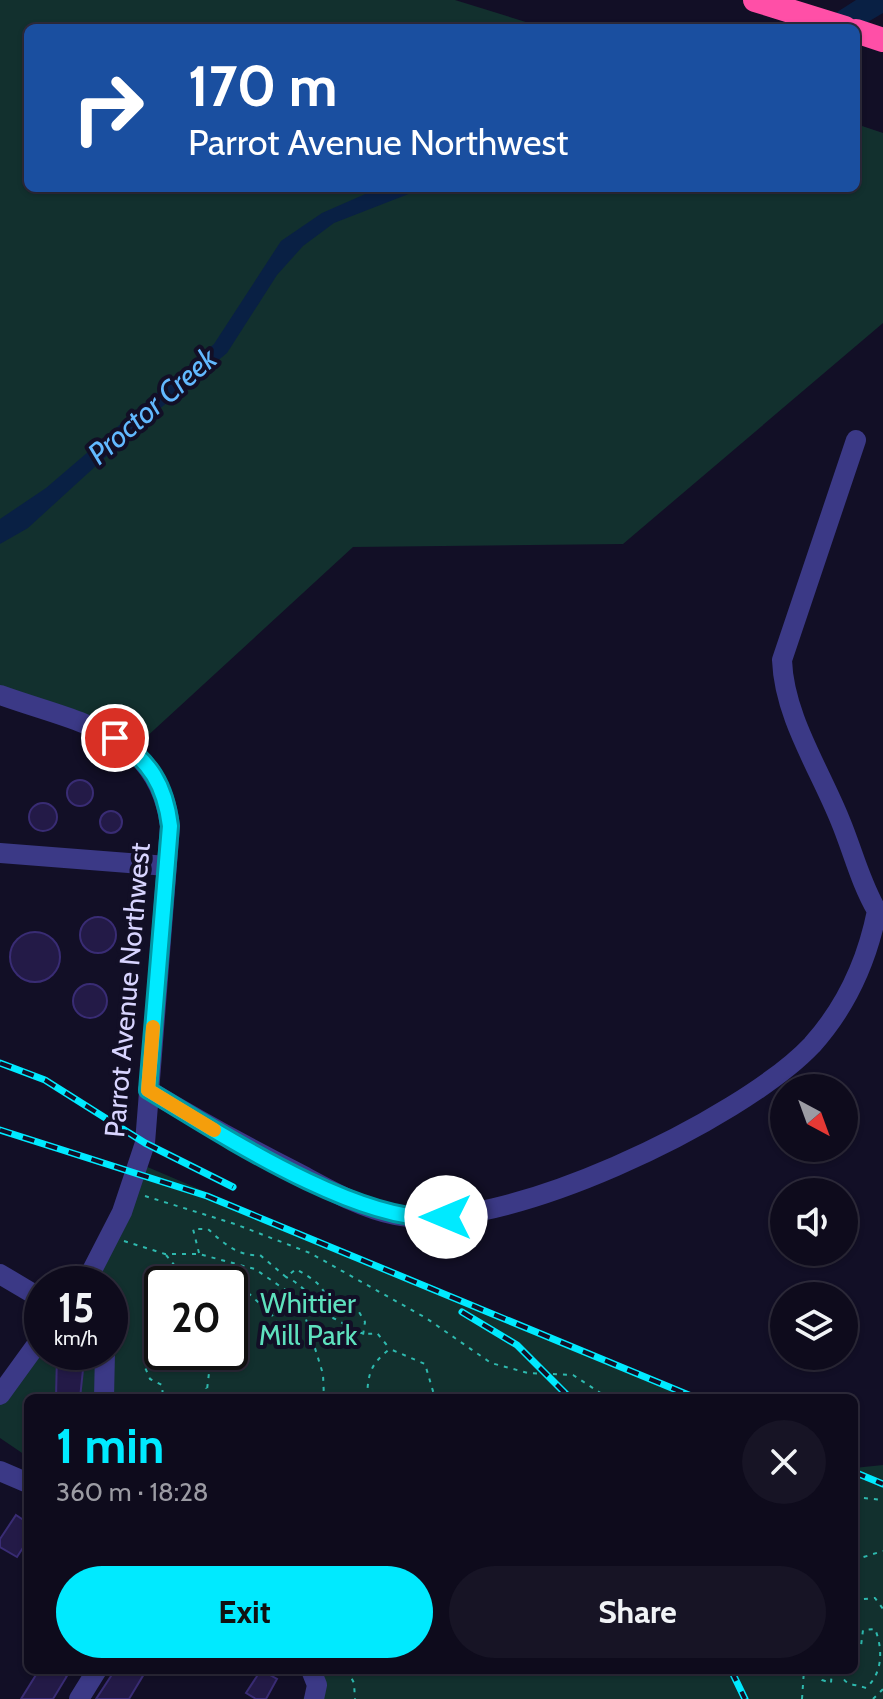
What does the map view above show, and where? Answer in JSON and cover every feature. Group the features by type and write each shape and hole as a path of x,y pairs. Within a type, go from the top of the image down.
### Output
{"highway":[{"path":"755,0 832,24"},
{"path":"860,32 883,40"}],"street":[{"path":"148,1090 210,1127 352,1202 417,1218 465,1214 586,1181 639,1157 766,1083 811,1045 847,997 868,952 880,911 863,886 841,823 783,690 782,675 782,660 856,440"},
{"name":"Parrot Avenue Northwest","path":"0,695 115,738 138,752 156,774 167,800 170,826 145,1143 99,1266"},
{"path":"0,853 167,866"},
{"path":"0,1274 24,1288"},
{"path":"0,1395 24,1362"},
{"path":"104,1394 105,1370"},
{"path":"0,1471 24,1481"},
{"path":"79,1699 95,1674"},
{"path":"313,1674 317,1685 314,1699"}],"path":[{"path":"128,1192 235,1224 310,1253 426,1318 491,1363 528,1373 573,1375 602,1394"},
{"path":"199,1254 193,1229 208,1229 225,1246 249,1256 260,1255 286,1277 301,1283 320,1304 329,1307"},
{"path":"111,1238 165,1254 199,1254 255,1269 300,1300 323,1374 324,1394"},
{"path":"165,1254 175,1266"},
{"path":"286,1277 296,1269 318,1282 327,1294 333,1318 362,1336 377,1333 390,1349 425,1364 434,1394"},
{"path":"248,1292 257,1298 285,1336 313,1337"},
{"path":"327,1294 337,1296 348,1312 359,1312 365,1322 362,1336"},
{"path":"367,1394 367,1374 377,1359 390,1349"},
{"path":"146,1370 150,1379 162,1385 163,1394"},
{"path":"205,1394 213,1370"},
{"path":"858,1497 883,1500"},
{"path":"858,1559 883,1551"},
{"path":"858,1600 875,1598 883,1609"},
{"path":"842,1674 849,1685 866,1688 876,1678 881,1667 875,1629 863,1630 858,1651"},
{"path":"349,1674 354,1683 355,1699"},
{"path":"802,1699 804,1674"},
{"path":"823,1674 822,1680 826,1683 831,1683 832,1674"},
{"path":"873,1699 883,1689"}],"green space":[{"path":"0,0 455,0 532,24 24,24 24,192 860,192 860,125 883,133 883,323 623,544 353,547 131,751 0,688"},
{"name":"Whittier Mill Park","path":"145,1166 680,1394 24,1394 24,1454 0,1438 0,1401 27,1370 128,1370 128,1266 92,1266"},
{"path":"883,1465 883,1699 303,1699 315,1679 312,1674 858,1674 858,1468"}],"water":[{"path":"856,0 883,0 883,13 860,27 860,24 849,24 834,14"},
{"name":"Proctor Creek","path":"370,192 414,192 334,223 303,246 277,275 227,353 145,421 28,528 0,544 0,519 46,488 214,344 281,241 322,213"}],"building":[{"path":"80,780 89,784 93,793 89,802 80,806 71,802 67,793 71,784"},
{"path":"43,803 53,807 57,817 53,827 43,831 33,827 29,817 33,807"},
{"path":"111,811 119,814 122,822 119,830 111,833 103,830 100,822 103,814"},
{"path":"98,917 111,922 116,935 111,948 98,953 85,948 80,935 85,922"},
{"path":"35,932 53,939 60,957 53,975 35,982 17,975 10,957 17,939"},
{"path":"90,984 102,989 107,1001 102,1013 90,1018 78,1013 73,1001 78,989"},
{"path":"57,1370 83,1370 80,1394 56,1394"},
{"path":"16,1515 24,1520 24,1546 17,1557 0,1547 0,1539"},
{"path":"37,1674 67,1676 53,1699 21,1699"},
{"path":"112,1674 144,1674 129,1699 96,1699"},
{"path":"258,1674 268,1674 277,1679 266,1699 256,1699 246,1693"}],"railway":[{"path":"0,1063 45,1080 145,1143 233,1187"},
{"path":"0,1130 207,1196 686,1394"},
{"path":"462,1312 517,1345 566,1394"},
{"path":"858,1474 883,1484"},
{"path":"733,1674 745,1699"}],"slow traffic":[{"path":"153,1027 148,1090 214,1130"}],"route":[{"path":"115,738 138,752 156,774 167,800 170,826 148,1090 210,1127 352,1202 395,1215 428,1219 446,1217"}]}
